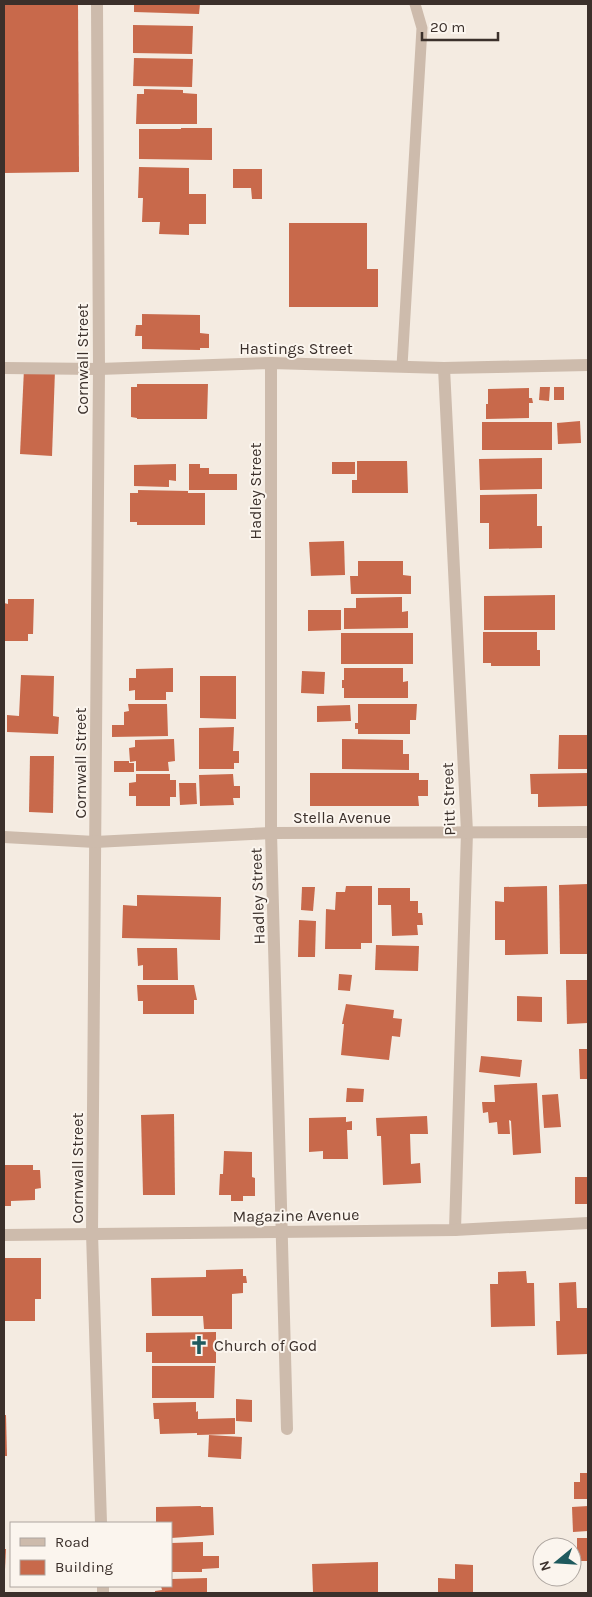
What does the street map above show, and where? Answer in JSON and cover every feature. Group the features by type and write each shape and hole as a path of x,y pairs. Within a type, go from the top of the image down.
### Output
{"street":[{"name":"Cornwall Street","path":"97,4 99,369 92,1234 101,1522"},
{"name":"Hastings Street","path":"4,368 99,369 271,363 444,368 588,365"},
{"name":"Hadley Street","path":"271,363 271,834 287,1429"},
{"name":"Pitt Street","path":"444,368 467,832 455,1230"},
{"name":"Stella Avenue","path":"4,837 95,842 271,834 588,832"},
{"name":"Magazine Avenue","path":"4,1235 455,1230 588,1223"}],"lane":[{"path":"402,366 422,28 415,4"}],"building":[{"path":"4,4 78,4 79,172 4,173"},
{"path":"134,4 200,4 199,14 134,12"},
{"path":"133,25 193,26 192,54 133,53"},
{"path":"134,58 193,59 192,87 133,86"},
{"path":"144,89 183,90 183,93 197,94 197,124 136,124 137,94 144,94"},
{"path":"212,128 212,160 139,159 139,129"},
{"path":"139,167 189,168 189,194 206,194 206,224 189,224 189,235 159,234 160,222 142,222 143,198 138,198"},
{"path":"233,169 262,169 262,199 252,199 251,188 233,188"},
{"path":"289,223 367,223 367,269 378,269 378,307 289,307"},
{"path":"142,314 200,315 200,333 209,334 209,348 200,348 200,350 142,349 142,336 135,336 136,325 142,325"},
{"path":"24,369 55,370 52,456 20,454"},
{"path":"137,384 208,384 207,419 137,419 131,417 131,387 137,387"},
{"path":"540,387 550,387 549,401 539,400"},
{"path":"554,387 564,387 564,400 554,400"},
{"path":"529,388 529,398 532,398 533,403 529,403 529,418 486,419 488,389"},
{"path":"580,421 581,443 558,444 557,423"},
{"path":"482,422 552,422 552,450 482,450"},
{"path":"542,458 542,489 480,490 479,459"},
{"path":"357,461 407,461 408,493 352,493 352,480 357,480"},
{"path":"332,462 355,462 355,474 332,474"},
{"path":"176,464 176,481 169,480 169,487 134,486 134,465"},
{"path":"189,464 200,464 200,468 209,468 209,474 237,474 237,490 189,490"},
{"path":"138,490 205,493 205,525 137,525 137,522 130,522 130,493 138,493"},
{"path":"537,494 537,526 542,526 542,548 489,549 489,523 480,523 480,495"},
{"path":"344,541 345,575 311,576 309,542"},
{"path":"358,561 403,561 403,575 411,576 411,594 351,594 350,576 358,576"},
{"path":"555,595 555,630 484,630 484,596"},
{"path":"402,597 402,612 408,611 408,628 344,629 344,608 356,608 356,598"},
{"path":"8,599 34,599 33,634 28,634 28,641 4,641 4,603 8,604"},
{"path":"308,610 341,610 341,630 308,631"},
{"path":"483,632 537,632 537,650 540,650 540,666 491,666 491,663 483,663"},
{"path":"341,633 413,633 413,664 341,664"},
{"path":"173,668 173,692 166,692 166,700 135,700 135,690 129,691 129,678 136,678 136,669"},
{"path":"344,668 403,668 403,682 408,681 408,698 344,698 342,680 344,680"},
{"path":"302,671 325,672 324,694 301,693"},
{"path":"21,675 54,676 53,716 59,717 58,734 7,732 7,715 19,716"},
{"path":"200,676 236,676 236,719 200,718"},
{"path":"128,704 167,704 168,736 112,737 112,725 124,725 124,712 129,711"},
{"path":"358,704 417,704 416,720 410,720 410,734 358,734 358,729 355,729 355,723 358,723"},
{"path":"350,705 351,721 317,722 317,706"},
{"path":"234,727 233,751 239,751 239,763 234,763 234,769 199,769 199,728"},
{"path":"559,735 588,735 588,769 558,769"},
{"path":"174,739 175,761 168,762 169,771 136,771 136,761 130,762 129,748 135,747 135,740"},
{"path":"342,739 403,740 403,754 409,754 409,770 342,769"},
{"path":"30,756 54,756 53,813 29,812"},
{"path":"114,761 134,763 134,772 114,772"},
{"path":"310,773 419,773 419,780 428,780 428,796 418,796 419,806 310,806"},
{"path":"588,773 588,806 538,807 538,794 531,794 530,774"},
{"path":"136,774 170,774 170,780 176,780 176,797 170,797 170,806 136,806 136,796 129,796 129,783 136,782"},
{"path":"233,774 234,786 240,786 240,798 233,798 234,805 200,806 199,775"},
{"path":"179,783 196,783 197,804 180,805"},
{"path":"588,884 588,954 560,954 559,885"},
{"path":"346,886 372,886 372,943 361,943 361,949 325,949 326,909 335,910 336,892 345,892"},
{"path":"547,886 548,954 505,955 505,940 495,940 495,901 504,902 504,887"},
{"path":"302,887 315,887 313,911 301,910"},
{"path":"378,888 410,888 410,901 418,901 418,913 422,913 423,925 417,925 418,935 392,936 391,905 378,905"},
{"path":"137,895 221,897 220,940 122,938 123,905 137,906"},
{"path":"299,920 316,921 315,957 298,957"},
{"path":"376,945 419,946 418,971 375,970"},
{"path":"137,948 177,948 178,980 143,980 143,965 138,966"},
{"path":"339,974 352,975 350,991 338,990"},
{"path":"566,980 588,980 588,1023 567,1024"},
{"path":"137,985 194,985 197,1000 194,1000 194,1014 143,1014 143,1001 138,1001"},
{"path":"517,996 542,997 542,1022 517,1021"},
{"path":"346,1004 394,1010 393,1018 402,1019 400,1037 392,1036 389,1060 341,1055 344,1024 342,1024"},
{"path":"579,1049 588,1049 588,1079 580,1079"},
{"path":"481,1056 522,1060 520,1077 479,1072"},
{"path":"537,1083 541,1153 513,1155 511,1121 509,1120 510,1134 498,1134 497,1122 489,1123 488,1112 483,1113 482,1102 495,1102 494,1085"},
{"path":"347,1088 364,1089 363,1102 346,1102"},
{"path":"558,1094 561,1127 544,1128 542,1095"},
{"path":"174,1114 175,1195 143,1195 141,1115"},
{"path":"427,1116 428,1134 410,1134 411,1164 420,1163 421,1183 383,1185 381,1136 377,1136 376,1118"},
{"path":"346,1117 346,1122 352,1121 352,1130 347,1130 348,1159 323,1159 323,1151 309,1152 309,1118"},
{"path":"224,1151 252,1152 252,1177 255,1178 255,1196 243,1196 243,1201 231,1201 231,1195 219,1195 220,1174 223,1174"},
{"path":"4,1165 33,1165 33,1170 40,1170 41,1188 35,1189 35,1200 11,1201 11,1206 4,1206"},
{"path":"575,1177 588,1177 588,1204 575,1204"},
{"path":"4,1258 41,1258 41,1299 35,1299 35,1321 4,1321"},
{"path":"243,1269 243,1276 246,1276 247,1283 243,1283 243,1293 232,1294 232,1329 204,1329 203,1316 152,1316 151,1278 206,1277 206,1270"},
{"path":"526,1271 527,1283 534,1283 535,1326 491,1327 490,1284 498,1284 498,1272"},
{"path":"576,1282 577,1308 588,1308 588,1354 557,1355 556,1321 560,1321 559,1283"},
{"path":"216,1332 216,1363 152,1363 152,1352 146,1352 146,1333"},
{"path":"152,1366 215,1366 214,1398 152,1398"},
{"path":"236,1399 252,1400 252,1422 236,1421"},
{"path":"196,1402 198,1419 235,1418 235,1434 160,1434 159,1419 154,1419 153,1403"},
{"path":"4,1415 6,1415 7,1456 4,1456"},
{"path":"209,1435 242,1437 241,1459 208,1457"},
{"path":"580,1473 588,1473 588,1499 574,1499 574,1482 580,1482"},
{"path":"588,1506 588,1531 573,1532 572,1507"},
{"path":"156,1507 213,1507 214,1535 172,1538 172,1522 156,1522"},
{"path":"582,1538 588,1538 588,1561 582,1561"},
{"path":"203,1542 203,1556 219,1556 219,1568 202,1569 202,1572 172,1572 172,1543"},
{"path":"4,1549 6,1549 5,1569 4,1569"},
{"path":"378,1562 378,1592 313,1592 312,1564"},
{"path":"455,1564 473,1565 473,1593 438,1593 438,1578 455,1579"},
{"path":"207,1578 207,1593 155,1593 155,1591 162,1590 161,1587 172,1587 172,1579"}],"place":[{"name":"Church of God","path":"199,1345"}]}
